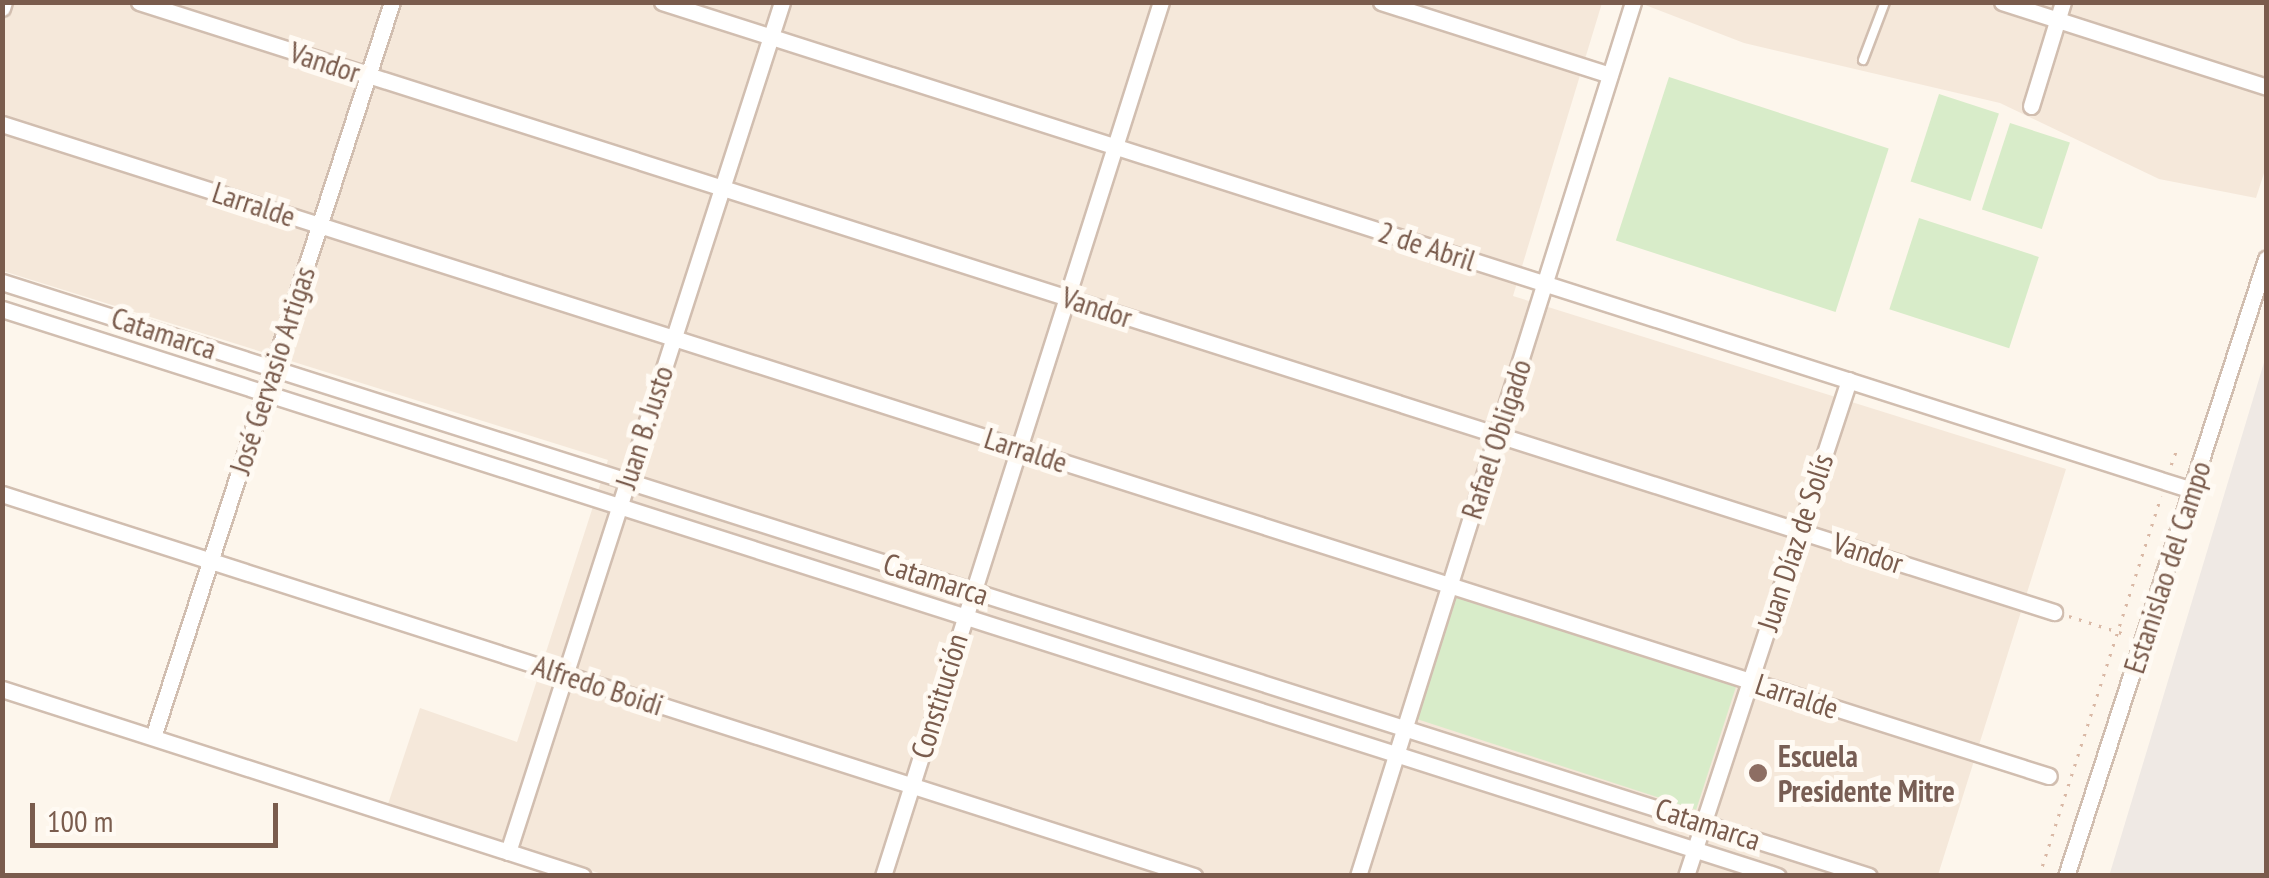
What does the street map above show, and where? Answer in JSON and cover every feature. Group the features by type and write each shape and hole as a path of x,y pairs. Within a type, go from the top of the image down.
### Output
{"street":[{"name":"Vandor","path":"139,2 2054,612"},
{"name":"José Gervasio Artigas","path":"153,737 392,2"},
{"name":"2 de Abril","path":"662,2 2192,490"},
{"name":"Juan B. Justo","path":"508,852 782,2"},
{"name":"Constitución","path":"882,876 971,590 1118,148 1161,2"},
{"path":"1381,2 1610,75"},
{"name":"Rafael Obligado","path":"1358,876 1633,2"},
{"path":"2002,2 2266,87"},
{"path":"2030,106 2063,2"},
{"name":"Larralde","path":"2,124 2049,776"},
{"name":"Estanislao del Campo","path":"2066,876 2266,259"},
{"name":"Catamarca","path":"2,282 1870,876"},
{"name":"Catamarca","path":"2,309 1778,876"},
{"name":"Juan Díaz de Solís","path":"1686,876 1849,380"},
{"name":"Alfredo Boidi","path":"2,494 1194,876"},
{"path":"2,689 583,876"}],"lane":[{"path":"1863,60 1885,2"}],"path":[{"path":"2039,876 2176,450"},
{"path":"2054,612 2143,639"}],"shaded area":[{"path":"3,3 1602,3 1513,296 2066,469 1938,875 605,875 387,807 420,708 517,742 608,460 3,271"},
{"path":"1640,3 2266,3 2266,167 2256,198 2159,179 2000,103 1744,43"},
{"path":"2266,356 2266,875 2111,875 2110,873"}],"green space":[{"path":"1669,77 1889,148 1836,312 1616,241"},
{"path":"1939,94 1999,113 1970,201 1911,181"},
{"path":"2010,123 2070,142 2042,229 1982,210"},
{"path":"1919,218 2039,257 2009,348 1889,309"},
{"path":"1450,593 1736,686 1696,810 1410,717"}],"place":[{"name":"Escuela Presidente Mitre","path":"1758,773"}]}
